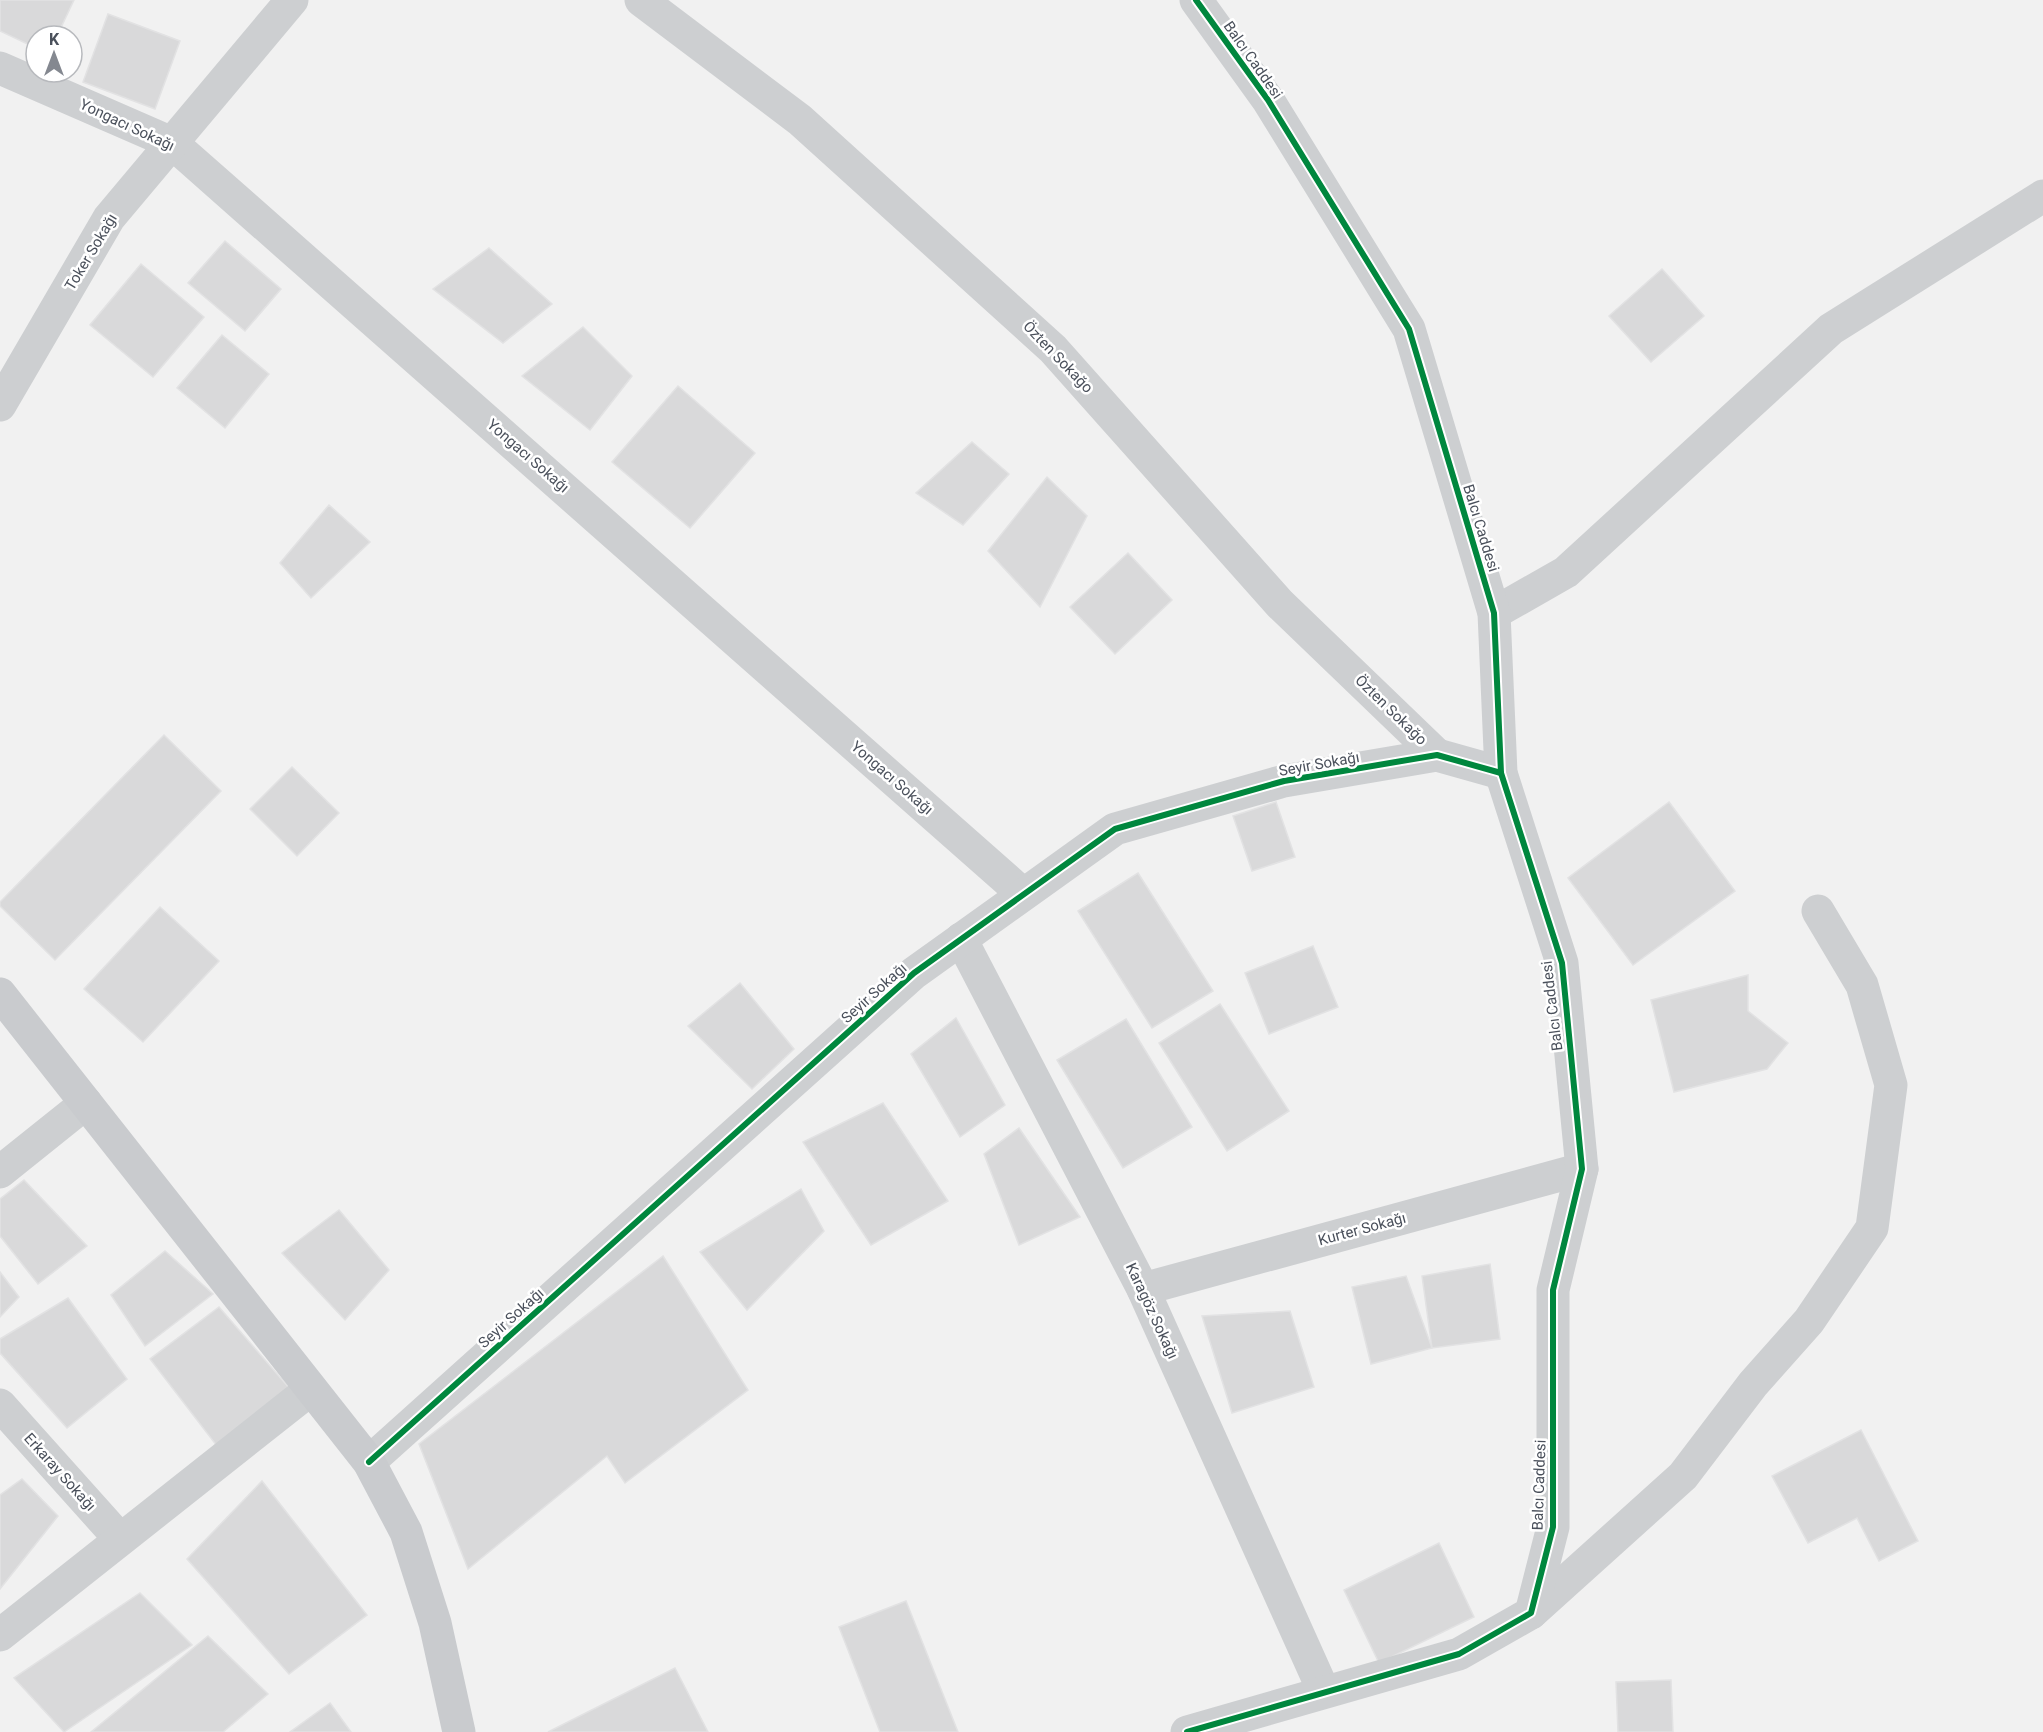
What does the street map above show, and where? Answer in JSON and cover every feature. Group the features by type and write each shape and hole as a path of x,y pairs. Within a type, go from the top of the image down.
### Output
{"main road":[{"path":"0,994 369,1462 406,1532 435,1623 459,1732"}],"street":[{"name":"Toker Sokağı","path":"0,405 109,218 292,0"},
{"name":"Özten Sokağo","path":"640,0 800,120 1053,349 1280,604 1437,755"},
{"name":"Balcı Caddesi","path":"1196,0 1268,100 1409,329 1494,613 1501,773 1562,963 1582,1169 1552,1290 1552,1527 1531,1612"},
{"name":"Yongacı Sokağı","path":"0,68 172,143 1023,894"},
{"path":"1494,613 1566,572 1831,329 2043,196"},
{"name":"Seyir Sokağı","path":"369,1462 914,973 1114,829 1284,781 1437,755 1501,773"},
{"path":"1187,1732 1459,1654 1531,1612 1683,1476 1753,1384 1809,1321 1872,1228 1891,1085 1862,985 1818,911"},
{"name":"Karagöz Sokağı","path":"961,939 1143,1289 1324,1692"},
{"path":"0,1172 86,1103"},
{"name":"Kurter Sokağı","path":"1143,1289 1582,1169"},
{"path":"0,1635 311,1389"},
{"name":"Erkaray Sokağı","path":"0,1405 120,1539"}],"building":[{"path":"0,0 74,0 63,24 24,24 24,42 0,31"},
{"path":"108,14 180,41 155,109 84,82"},
{"path":"225,241 281,289 245,331 188,283"},
{"path":"489,248 552,304 503,343 433,289"},
{"path":"141,264 204,317 153,377 90,325"},
{"path":"1662,269 1704,316 1651,362 1609,316"},
{"path":"583,327 632,376 590,430 522,376"},
{"path":"222,335 269,374 225,428 177,388"},
{"path":"678,386 755,453 690,528 612,462"},
{"path":"972,442 1009,474 963,525 916,493"},
{"path":"1047,477 1087,516 1040,607 988,551"},
{"path":"329,505 370,542 311,598 280,563"},
{"path":"1128,553 1172,600 1115,654 1070,607"},
{"path":"164,735 221,791 55,960 0,906 0,902"},
{"path":"292,767 339,813 297,856 250,809"},
{"path":"1276,802 1295,857 1252,871 1233,816"},
{"path":"1669,802 1735,891 1633,965 1568,878"},
{"path":"1138,873 1213,991 1152,1028 1078,911"},
{"path":"160,907 219,961 143,1042 84,989"},
{"path":"1313,946 1338,1007 1269,1034 1245,973"},
{"path":"1748,975 1748,1011 1788,1043 1767,1069 1674,1092 1651,1000"},
{"path":"740,983 794,1049 752,1089 688,1026"},
{"path":"1220,1004 1289,1111 1227,1151 1159,1043"},
{"path":"956,1018 1005,1105 960,1137 911,1054"},
{"path":"1126,1019 1192,1127 1123,1168 1057,1060"},
{"path":"883,1103 948,1201 871,1245 803,1142"},
{"path":"1019,1128 1080,1217 1019,1245 984,1154"},
{"path":"24,1180 87,1246 38,1284 0,1236 0,1199"},
{"path":"801,1189 824,1231 747,1310 700,1252"},
{"path":"339,1210 389,1270 345,1320 282,1253"},
{"path":"165,1251 213,1294 145,1346 111,1295"},
{"path":"663,1256 748,1390 625,1483 607,1456 468,1569 419,1444"},
{"path":"1490,1264 1500,1339 1432,1348 1422,1276"},
{"path":"0,1272 19,1297 0,1317"},
{"path":"1406,1276 1432,1348 1371,1364 1352,1287"},
{"path":"68,1298 127,1379 67,1428 0,1353 0,1339"},
{"path":"219,1307 291,1390 217,1446 150,1359"},
{"path":"1290,1311 1314,1387 1232,1413 1202,1316"},
{"path":"1861,1430 1918,1541 1879,1561 1857,1518 1808,1543 1772,1476"},
{"path":"22,1479 58,1516 0,1589 0,1495"},
{"path":"262,1481 367,1615 289,1674 187,1559"},
{"path":"1439,1543 1474,1617 1379,1663 1344,1590"},
{"path":"140,1593 192,1645 64,1732 14,1678"},
{"path":"906,1601 958,1732 880,1732 839,1627"},
{"path":"208,1636 268,1694 223,1732 91,1732"},
{"path":"675,1668 708,1732 548,1732"},
{"path":"1671,1680 1673,1732 1618,1732 1616,1682"},
{"path":"330,1703 351,1732 290,1732"}],"cycle path":[{"path":"1187,1732 1459,1654 1531,1613 1553,1527 1553,1290 1582,1169 1562,963 1501,773 1494,613 1409,329 1268,100 1196,0"},
{"path":"369,1462 914,973 1115,829 1284,781 1437,755 1501,773"}]}
